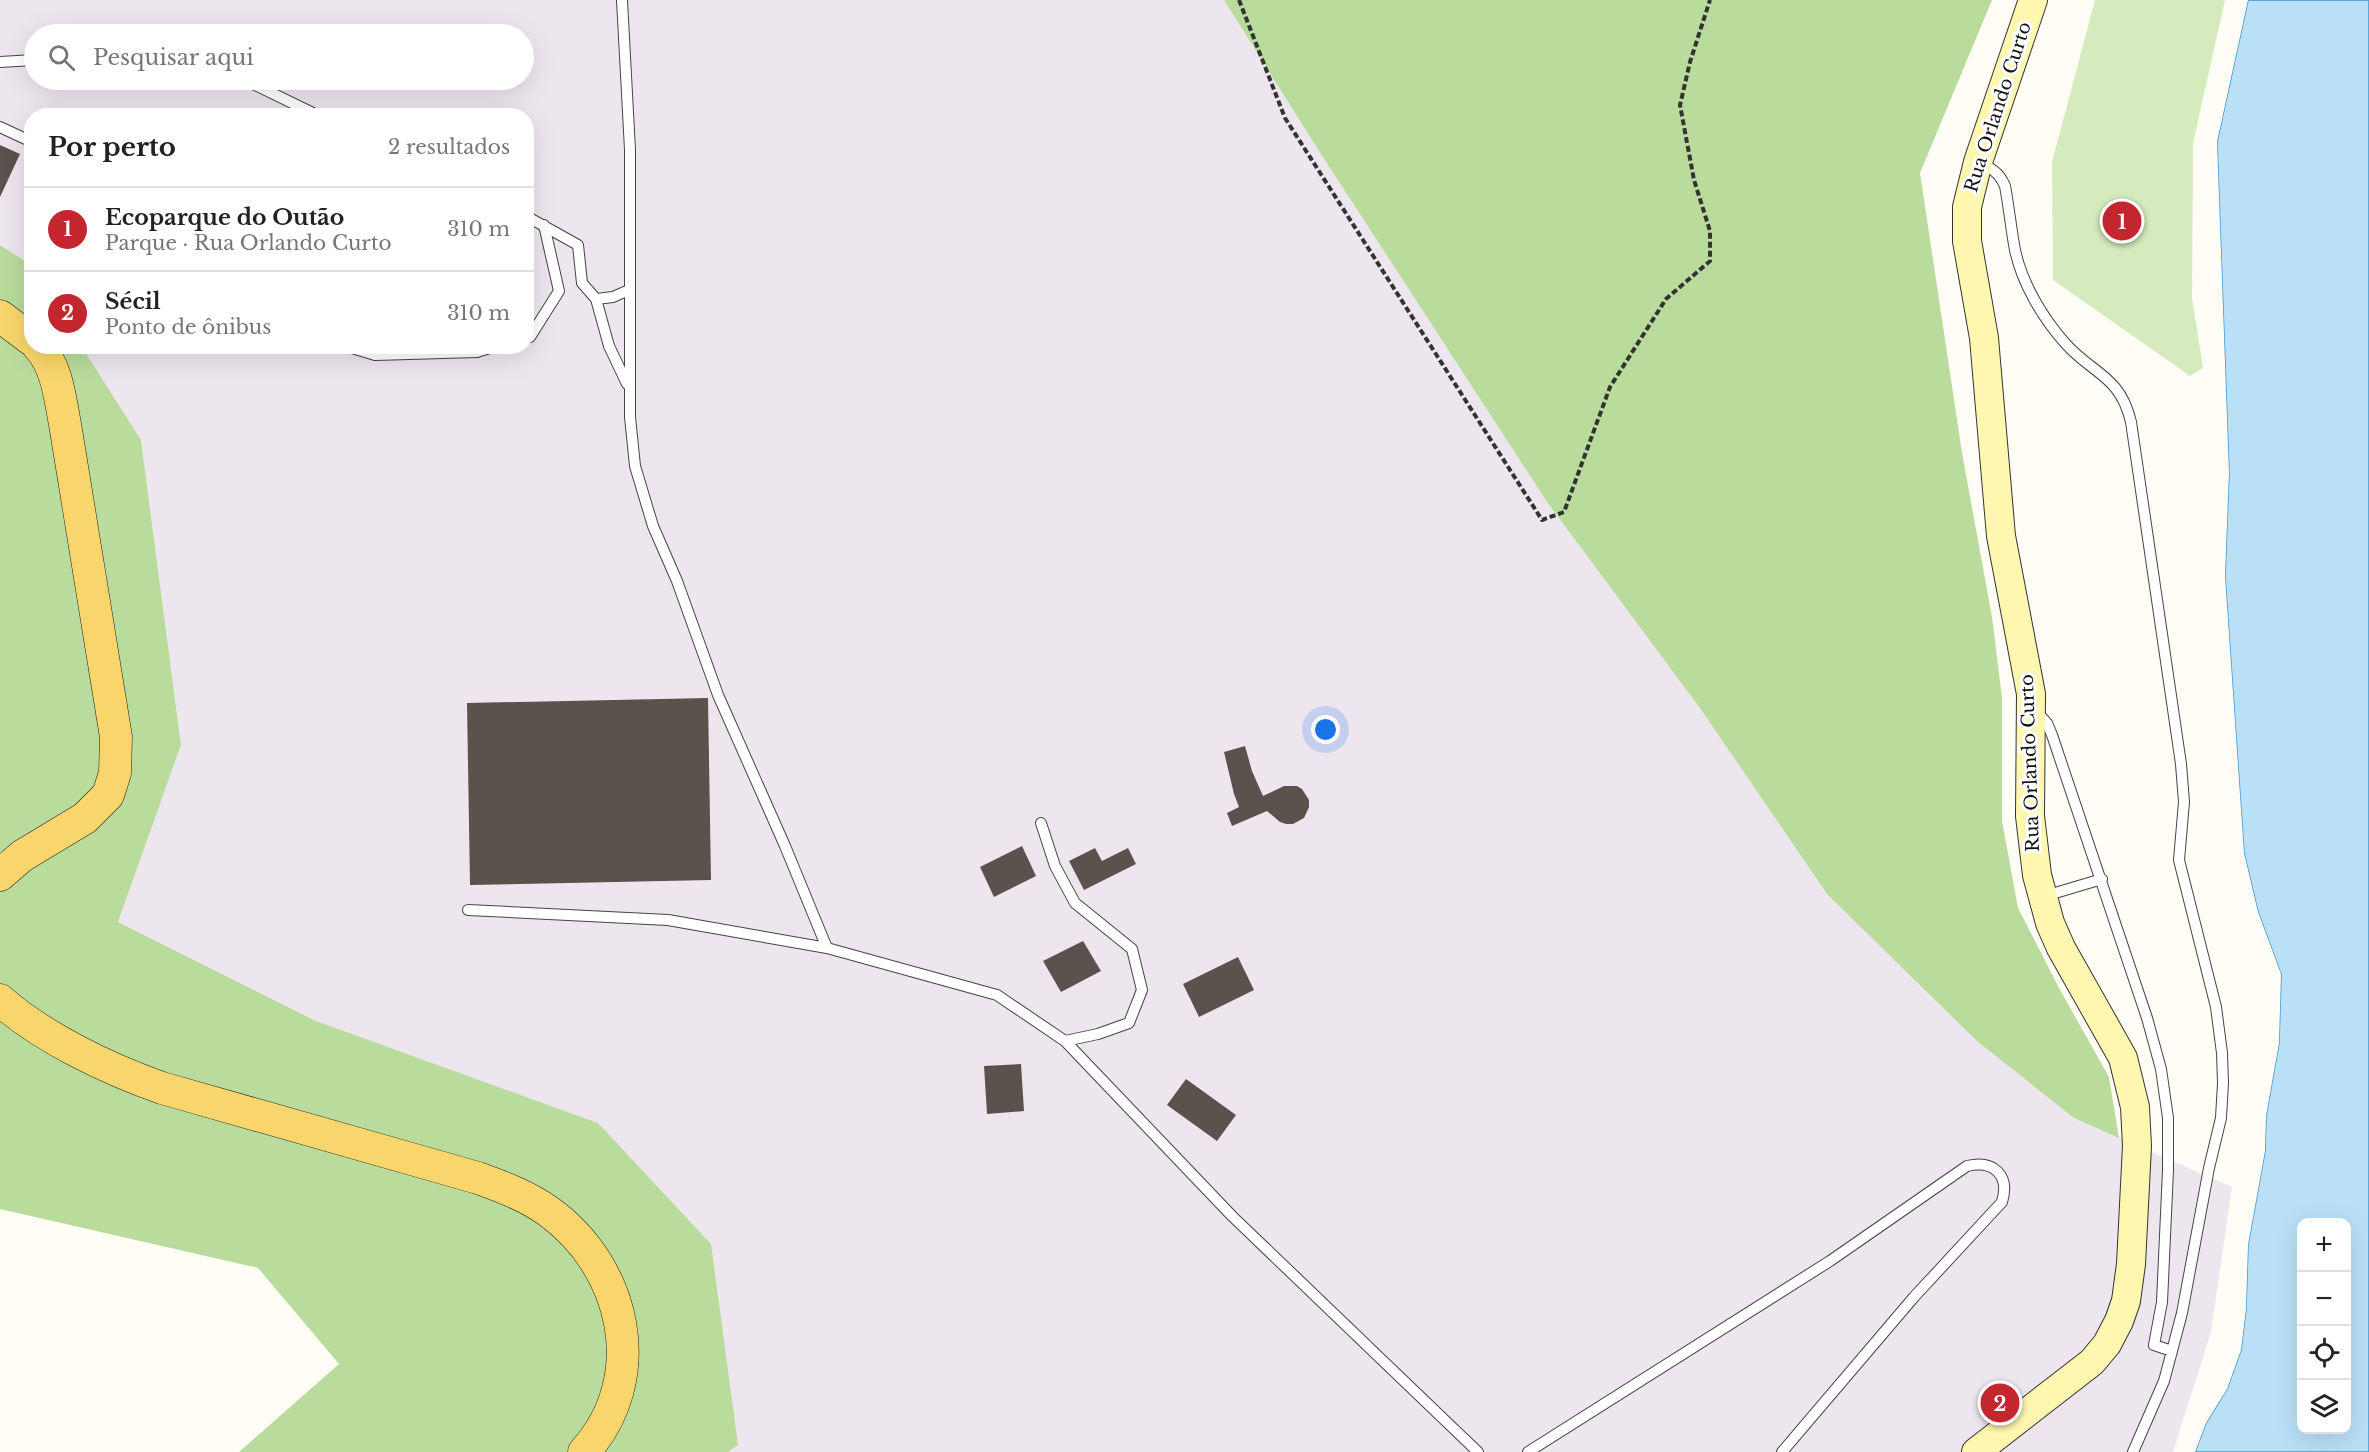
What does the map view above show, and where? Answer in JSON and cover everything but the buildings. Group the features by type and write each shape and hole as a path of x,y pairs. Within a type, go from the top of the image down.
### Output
{"main road":[{"name":"Rua Orlando Curto","path":"1976,1452 2092,1362 2107,1344 2119,1322 2126,1301 2131,1264 2137,1146 2135,1107 2129,1073 2118,1048 2061,948 2042,897 2032,851 2031,709 2026,660 2001,536 1984,338 1967,241 1968,207 1978,162 2033,0"},
{"path":"0,316 24,334"},
{"path":"0,875 22,856 92,812 108,795 115,773 116,737 65,424 58,389 44,354"},
{"path":"0,1000 68,1046 131,1077 478,1178 512,1191 548,1211 578,1238 600,1266 616,1300 621,1323 622,1361 616,1395 606,1421 584,1452"}],"lane":[{"path":"622,0 630,150 630,417 635,466 652,526 677,581 718,694 827,948"},
{"path":"0,62 24,61"},
{"path":"266,90 303,108"},
{"path":"0,127 24,138"},
{"path":"1978,162 1996,171 2001,177 2021,272 2040,309 2065,343 2109,380 2127,404 2181,764 2184,802 2179,860 2216,1007 2222,1053 2221,1118 2209,1168 2182,1313 2164,1382 2133,1452"},
{"path":"534,220 578,245 582,283 596,299 609,346 630,389"},
{"path":"534,331 559,291 544,225"},
{"path":"596,299 613,297 629,290"},
{"path":"372,354 409,354"},
{"path":"2031,709 2039,713 2047,723 2052,735 2147,1018 2162,1079 2168,1118 2168,1170 2162,1302 2154,1345 2172,1351"},
{"path":"1041,824 1055,866 1075,903 1132,950 1142,990 1129,1023 1098,1034 1065,1041"},
{"path":"2042,897 2102,879"},
{"path":"468,910 668,920 827,948 997,995 1065,1041 1232,1216 1478,1452"},
{"path":"1528,1452 1830,1261 1967,1166 1979,1163 1995,1169 2004,1184 2005,1192 2002,1202 1914,1297 1782,1452"}],"path":[{"path":"1239,0 1285,118 1542,520 1564,512 1610,387 1666,299 1710,261 1710,231 1694,180 1680,105 1689,62 1710,0"}],"shaded area":[{"path":"0,0 1224,0 1317,148 1547,502 1702,711 1827,894 2074,1118 2232,1187 2211,1332 2173,1452 728,1452 738,1445 316,1021 118,922 181,745 141,440 86,354 534,354 534,108 24,108 24,260 0,245"}],"green space":[{"path":"1224,0 1992,0 1920,173 1962,453 1992,617 2002,698 2002,821 2018,908 2059,988 2109,1077 2119,1138 2074,1118 1977,1041 1827,894 1702,711 1547,502 1317,148"},
{"path":"2095,0 2225,0 2193,143 2192,298 2203,368 2190,376 2053,280 2052,162"},
{"path":"0,245 24,260 24,354 86,354 141,440 181,745 118,922 316,1021 598,1123 711,1244 738,1445 728,1452 239,1452 339,1364 258,1268 0,1209"}],"water":[{"path":"2248,0 2369,0 2369,1452 2195,1452 2206,1423 2227,1389 2241,1350 2246,1309 2248,1245 2265,1151 2266,1116 2279,1043 2281,974 2258,912 2244,853 2225,576 2229,473 2217,142"}],"pier":[{"path":"2245,0 2248,0 2217,142 2229,473 2225,576 2244,853 2258,912 2281,974 2279,1043 2266,1116 2265,1151 2248,1245 2246,1309 2241,1350 2227,1389 2206,1423 2195,1452 2192,1452 2203,1421 2224,1388 2238,1349 2243,1309 2245,1245 2262,1151 2263,1116 2276,1043 2278,975 2255,913 2241,854 2222,576 2226,473 2214,141"}],"place":[{"name":"Ecoparque do Outão","path":"2122,221"},
{"name":"Sécil","path":"2000,1403"}]}
